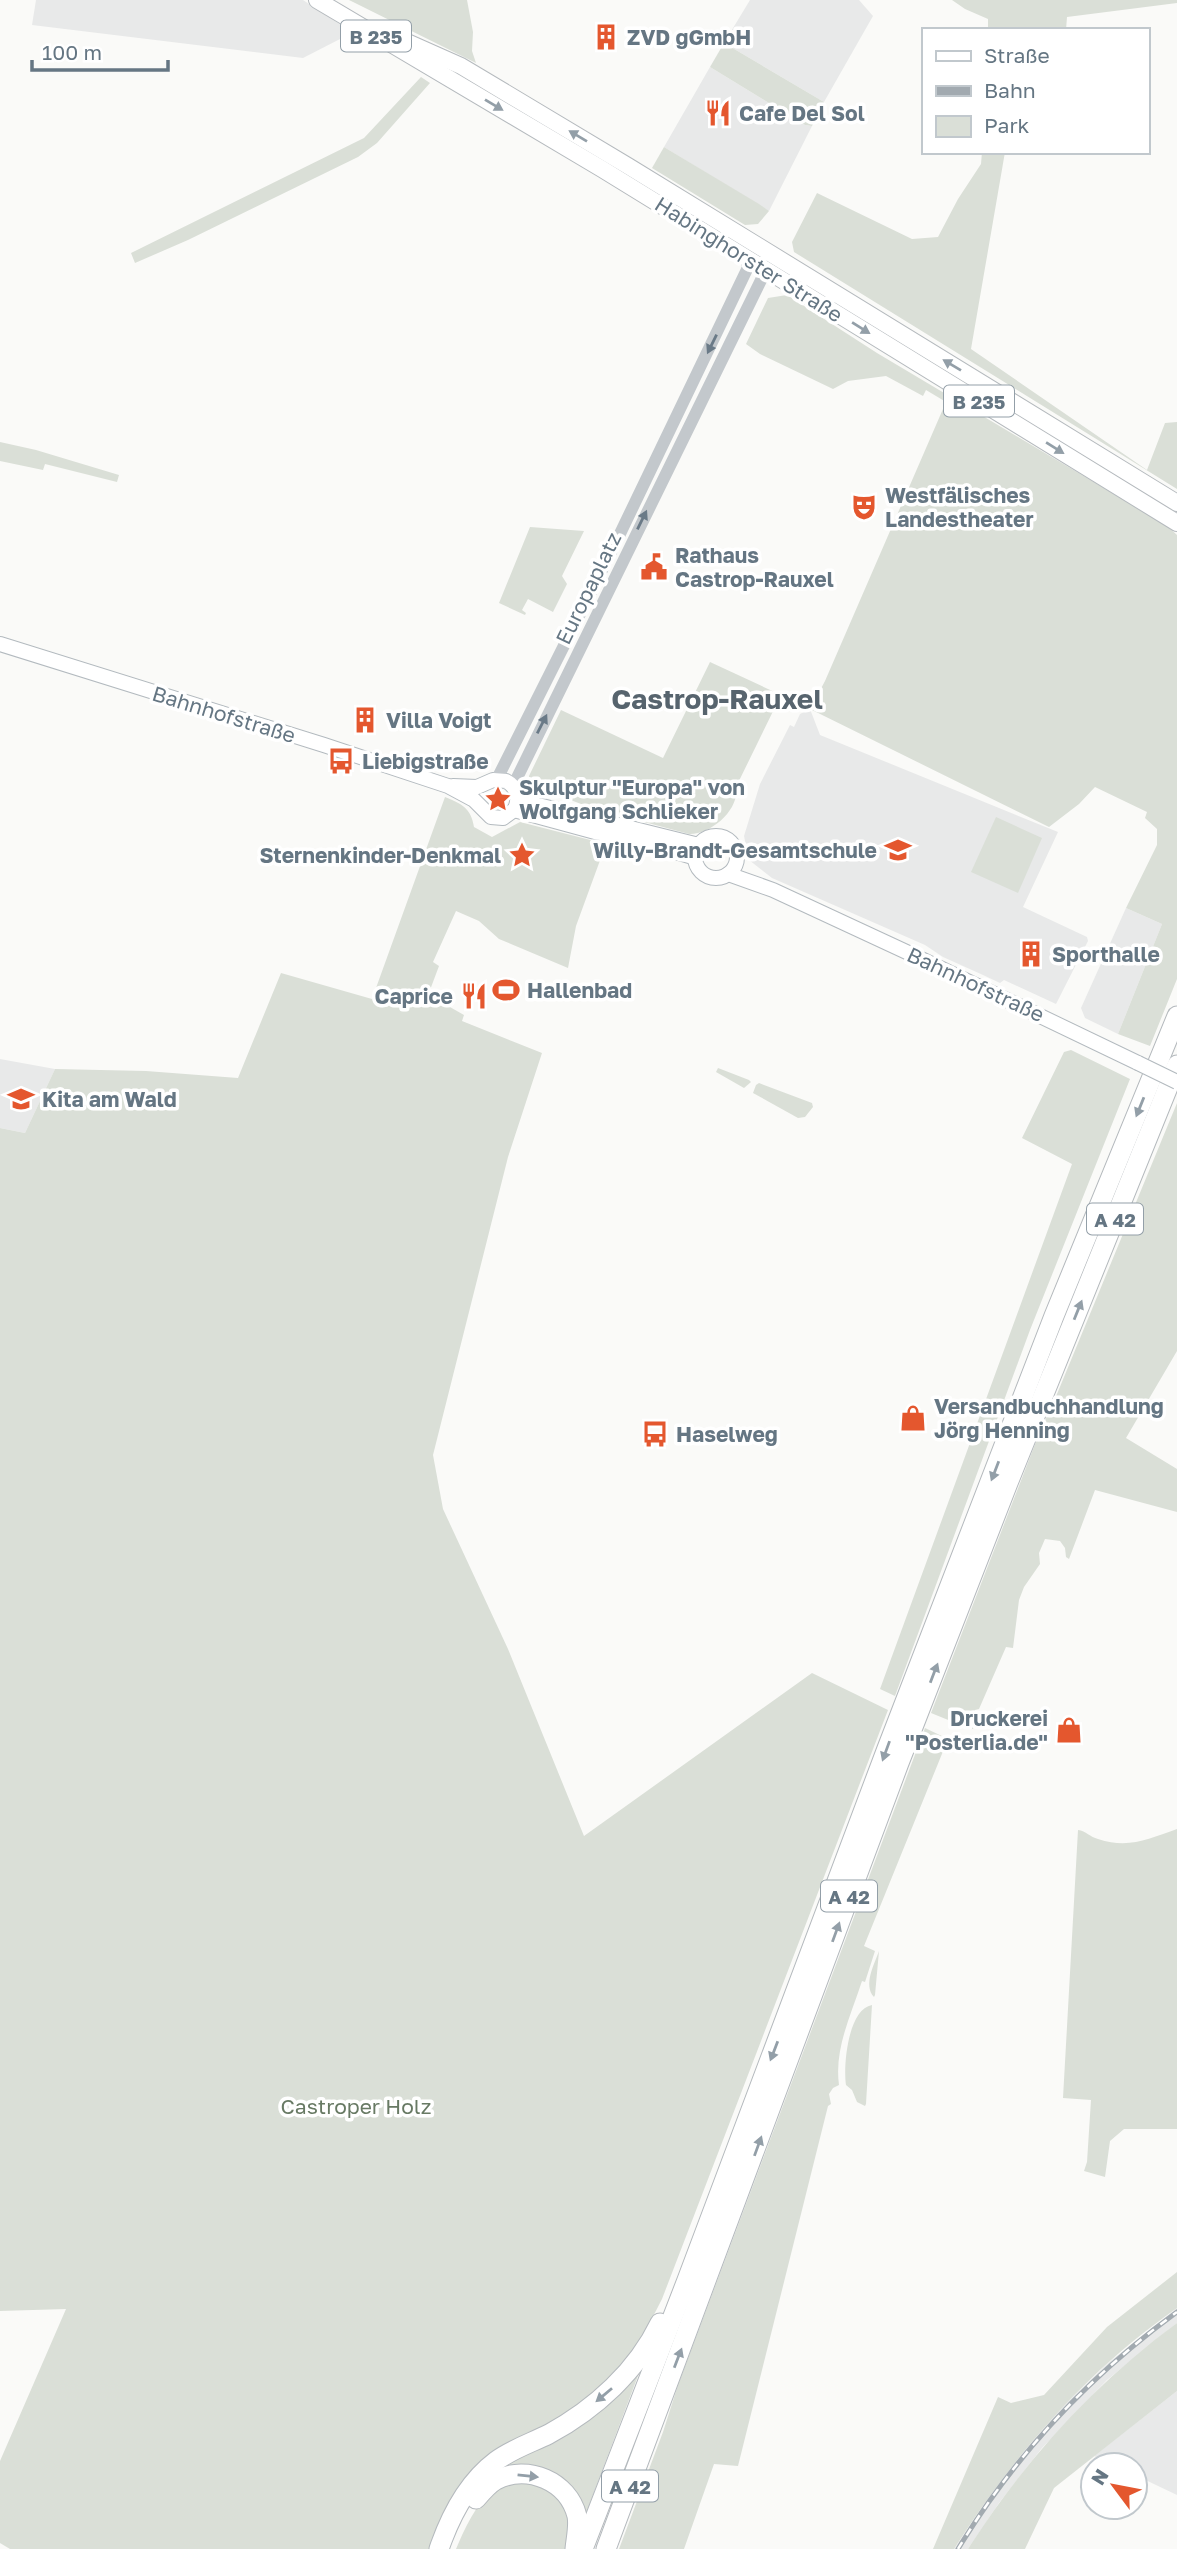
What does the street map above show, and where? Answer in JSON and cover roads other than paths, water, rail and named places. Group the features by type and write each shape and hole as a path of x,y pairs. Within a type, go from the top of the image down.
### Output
{"highway":[{"path":"1165,1043 1177,1004"},
{"name":"A 42","path":"583,2549 1054,1316 1177,1016"},
{"name":"A 42","path":"606,2549 899,1763 990,1528 1177,1065"},
{"path":"439,2549 454,2513 488,2468 516,2449 549,2434 585,2411 629,2371 654,2335 686,2259 704,2235"},
{"path":"450,2549 456,2531 473,2502 495,2480 523,2473 553,2482 572,2501 578,2524 575,2549"}],"main road":[{"name":"Habinghorster Straße","path":"317,0 369,33 436,69 1177,523"},
{"name":"Habinghorster Straße","path":"332,0 402,40 461,66 1177,503"},
{"path":"369,33 375,31 402,40"},
{"name":"Bahnhofstraße","path":"0,644 448,786 474,800 486,814 497,819 508,816 515,799 697,852"},
{"path":"480,807 479,794 491,781 506,781 515,799"},
{"name":"Bahnhofstraße","path":"448,786 477,787 491,781"},
{"path":"714,836 726,839 735,848 737,860 728,874 718,878 705,875 700,870 697,852 714,836"},
{"name":"Bahnhofstraße","path":"737,860 773,890"},
{"name":"Bahnhofstraße","path":"728,874 773,890 1177,1082"}],"street":[{"name":"Europaplatz","path":"491,781 514,748 676,420 751,261"},
{"name":"Europaplatz","path":"515,799 681,439 699,408 766,270"},
{"path":"676,420 685,408 699,408"}],"railway":[{"path":"958,2549 1004,2481 1056,2420 1113,2363 1177,2312"}],"place":[{"name":"ZVD gGmbH","path":"606,37"},
{"name":"Cafe Del Sol","path":"718,113"},
{"name":"Westfälisches Landestheater","path":"864,507"},
{"name":"Rathaus Castrop-Rauxel","path":"654,567"},
{"name":"Villa Voigt","path":"365,720"},
{"name":"Liebigstraße","path":"341,761"},
{"name":"Skulptur \"Europa\" von Wolfgang Schlieker","path":"498,799"},
{"name":"Willy-Brandt-Gesamtschule","path":"898,850"},
{"name":"Sternenkinder-Denkmal","path":"522,855"},
{"name":"Sporthalle","path":"1031,954"},
{"name":"Hallenbad","path":"506,990"},
{"name":"Caprice","path":"474,996"},
{"name":"Kita am Wald","path":"21,1099"},
{"name":"Versandbuchhandlung Jörg Henning","path":"913,1418"},
{"name":"Haselweg","path":"655,1434"},
{"name":"Druckerei \"Posterlia.de\"","path":"1069,1730"}],"district":[{"name":"Castrop-Rauxel","path":"717,698"}],"park label":[{"name":"Castroper Holz","path":"356,2106"}]}
